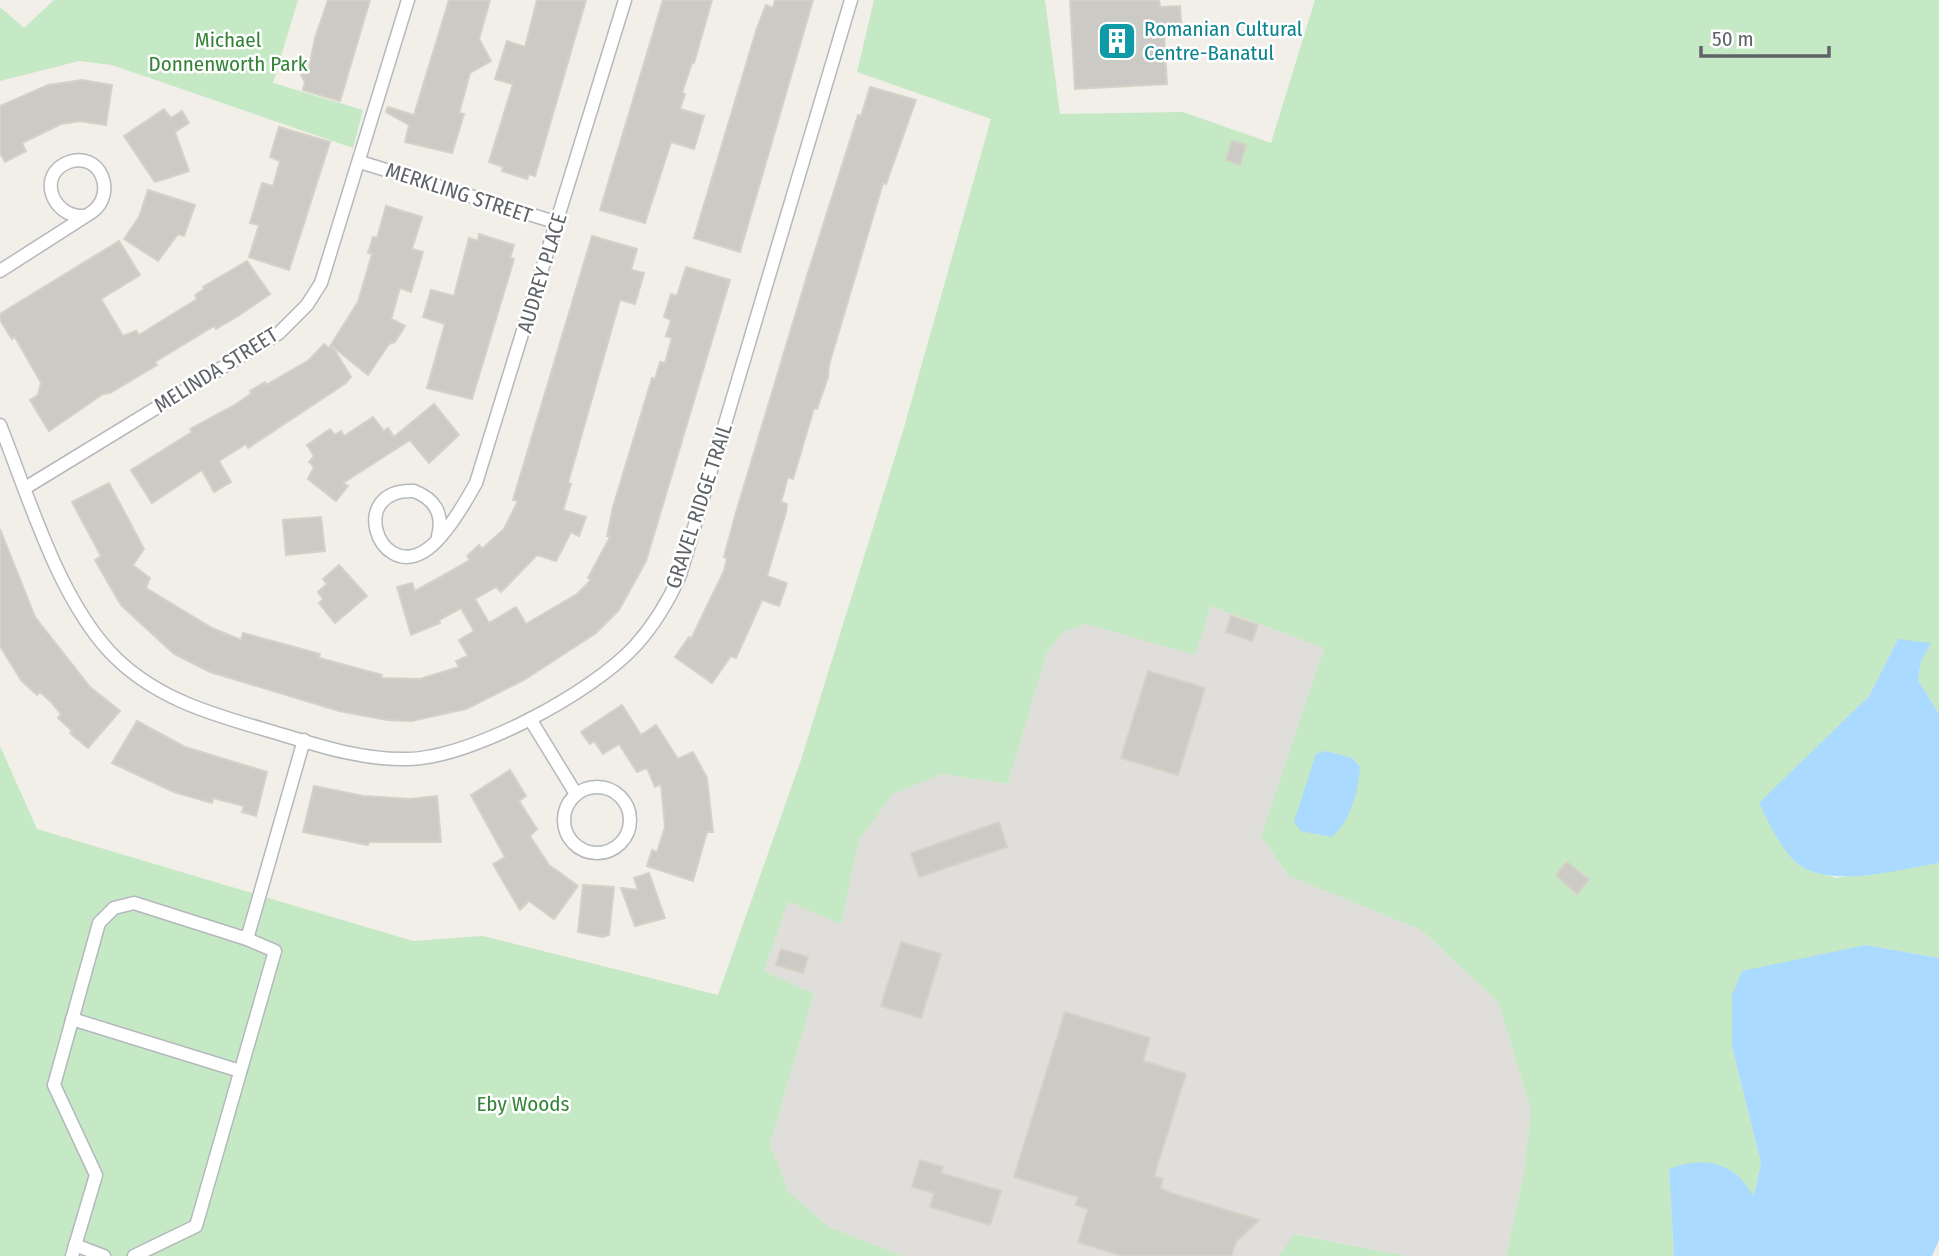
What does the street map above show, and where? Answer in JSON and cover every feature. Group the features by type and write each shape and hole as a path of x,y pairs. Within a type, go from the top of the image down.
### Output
{"street":[{"name":"MELINDA STREET","path":"26,488 279,333 307,305 321,284 408,0"},
{"name":"AUDREY PLACE","path":"438,536 440,514 435,504 414,491 390,495 382,502 375,516 374,527 382,543 390,551 404,556 423,552 457,517 477,483 625,0"},
{"name":"GRAVEL RIDGE TRAIL","path":"0,425 73,604 110,652 158,691 188,705 364,758 409,760 442,756 484,743 530,719 597,678 635,647 675,586 851,0"},
{"path":"0,271 92,212 103,202 105,180 94,165 78,160 69,162 54,174 51,191 60,209 68,214 83,216"},
{"name":"MERKLING STREET","path":"360,162 558,223"},
{"path":"530,719 576,794"},
{"path":"247,939 304,740"},
{"path":"598,787 617,794 629,814 626,834 620,843 601,853 590,852 570,839 564,818 569,803 576,794 598,787"},
{"path":"104,1256 73,1251 96,1175 54,1085 99,923 114,908 134,904 247,939 275,951 195,1226 134,1256"},
{"path":"72,1019 240,1071"}],"shaded area":[{"path":"1211,606 1324,648 1261,836 1289,876 1421,930 1498,1002 1531,1110 1523,1177 1506,1256 1406,1256 1295,1234 1279,1256 903,1256 829,1227 789,1192 770,1144 814,994 764,971 788,902 841,923 859,840 892,794 942,774 1008,784 1046,655 1062,633 1086,624 1194,654"}],"green space":[{"name":"Michael Donnenworth Park","path":"54,0 298,0 273,83 363,110 353,148 112,65 79,61 0,81 0,7 24,28"},
{"name":"Eby Woods","path":"874,0 1045,0 1060,114 1183,112 1271,143 1315,0 1939,0 1939,714 1918,680 1921,661 1898,639 1869,696 1759,804 1800,866 1836,878 1939,863 1939,958 1866,945 1732,1047 1761,1163 1754,1197 1737,1175 1669,1169 1674,1256 1506,1256 1523,1177 1531,1110 1498,1002 1421,930 1289,876 1261,836 1324,648 1211,606 1195,655 1086,624 1062,633 1046,655 1008,784 942,774 893,794 859,840 841,924 788,902 764,971 814,994 770,1144 789,1192 829,1227 903,1256 0,1256 0,746 37,829 413,941 483,936 718,995 801,760 903,431 991,119 857,72"},
{"path":"1294,1234 1406,1256 1279,1256"}],"water":[{"path":"1898,639 1931,643 1921,661 1918,680 1939,714 1939,863 1868,875 1831,876 1815,872 1801,866 1789,854 1777,838 1759,803 1869,696"},
{"path":"1326,751 1352,758 1360,767 1352,805 1339,830 1332,837 1301,831 1294,822 1316,754"},
{"path":"1866,945 1939,958 1939,1240 1932,1256 1674,1256 1669,1169 1695,1162 1712,1163 1729,1169 1740,1177 1754,1196 1761,1163 1732,1047 1732,995 1742,971"}],"building":[{"path":"328,0 370,0 340,101 303,90 305,82 301,75 308,72 315,38"},
{"path":"449,0 490,0 479,39 491,61 470,73 459,113 464,114 452,153 405,142 409,125 386,112 388,107 414,115"},
{"path":"537,0 586,0 535,176 529,174 527,179 502,171 503,167 489,162 513,84 495,79 507,41 525,47"},
{"path":"663,0 712,0 694,63 682,93 685,94 680,109 704,116 694,149 671,142 645,223 600,210"},
{"path":"775,0 813,0 740,252 694,238 757,28 766,5 773,8"},
{"name":"Romanian Cultural Centre-Banatul","path":"1070,0 1159,0 1160,7 1180,6 1182,33 1164,34 1167,84 1075,89"},
{"path":"82,80 112,85 106,125 80,121 61,124 22,143 26,151 5,162 0,153 0,106 48,85"},
{"path":"870,87 916,100 886,184 883,183 829,365 828,377 817,409 814,408 793,479 788,477 781,502 787,504 786,512 767,576 787,583 779,606 762,600 736,658 731,656 712,683 675,657 689,637 691,639 724,571 727,558 724,557 735,516 807,276 858,115 861,116"},
{"path":"164,109 171,118 182,111 189,123 175,132 189,171 155,182 124,136"},
{"path":"279,127 330,142 289,270 249,257 259,225 250,223 262,183 273,186 280,161 270,157"},
{"path":"1232,141 1246,145 1240,165 1226,160"},
{"path":"148,190 195,205 184,236 178,234 158,261 124,239 139,217"},
{"path":"386,206 422,217 412,249 423,252 411,292 400,288 391,319 405,326 395,342 389,344 368,375 332,346 351,377 346,383 248,448 246,444 219,461 231,482 214,492 202,470 152,503 131,470 192,432 190,429 233,406 252,393 250,391 265,382 266,385 309,360 324,344 329,348 358,302 372,254 368,253 373,237 377,238"},
{"path":"479,234 514,245 510,258 514,259 472,399 427,388 445,324 423,317 431,290 454,296 469,238 478,241"},
{"path":"592,236 637,249 631,270 644,273 635,304 620,300 568,483 571,484 563,510 586,517 579,536 571,532 556,561 537,555 501,592 496,587 475,599 489,623 516,607 526,624 577,594 591,580 588,578 610,537 607,536 613,507 652,378 655,379 660,362 665,363 672,338 666,336 671,320 664,317 671,294 677,296 686,267 730,280 646,561 619,610 596,633 524,680 466,709 411,721 387,720 339,711 210,672 174,654 121,605 95,560 101,556 72,502 109,483 144,549 133,565 150,578 146,588 212,628 241,640 243,633 320,654 319,658 382,675 381,678 420,679 459,667 456,661 468,656 459,640 474,631 461,608 439,620 440,623 411,635 397,587 412,583 415,591 470,560 467,556 479,545 482,549 504,529 518,501 513,500"},
{"path":"119,241 140,275 101,299 123,336 136,331 139,335 197,299 195,295 204,289 203,287 247,261 270,294 238,316 216,329 214,326 155,362 157,365 110,393 103,394 49,431 30,400 38,395 41,383 15,337 12,339 0,320 0,314"},
{"path":"434,404 459,435 429,463 410,440 343,483 348,486 336,501 308,479 314,467 309,462 314,456 307,445 330,429 335,435 341,431 344,436 373,417 384,431 388,428 394,437"},
{"path":"321,517 325,551 286,555 283,520"},
{"path":"0,529 35,617 90,687 120,711 88,748 70,733 72,731 58,718 61,714 51,702 40,692 37,695 21,680 0,646"},
{"path":"339,565 367,596 335,623 319,603 323,599 318,592 327,584 323,579"},
{"path":"1231,616 1258,625 1252,641 1226,632"},
{"path":"1148,671 1205,688 1178,775 1121,758"},
{"path":"622,705 641,735 656,725 678,759 693,752 707,778 713,832 707,832 693,881 647,866 652,850 657,852 665,827 661,784 655,787 647,768 637,772 619,744 603,754 594,741 590,744 581,732"},
{"path":"137,721 185,747 267,772 256,816 242,812 244,806 213,798 212,803 174,792 112,763"},
{"path":"510,770 526,796 519,801 537,829 530,836 549,865 578,886 554,919 529,901 520,910 493,864 505,857 471,795"},
{"path":"314,786 363,796 410,799 437,796 441,842 369,842 368,845 303,832"},
{"path":"999,822 1007,847 919,877 911,853"},
{"path":"1567,862 1589,880 1577,894 1556,875"},
{"path":"649,873 665,918 635,926 621,888 638,890 634,878"},
{"path":"583,885 614,887 609,935 602,937 578,932"},
{"path":"901,942 941,954 921,1018 881,1006"},
{"path":"781,949 808,957 803,973 776,965"},
{"path":"1065,1012 1150,1038 1143,1061 1186,1074 1154,1176 1163,1179 1160,1188 1171,1193 1259,1220 1236,1242 1231,1256 1122,1256 1078,1242 1088,1209 1076,1205 1078,1197 1014,1177"},
{"path":"920,1160 943,1167 941,1173 1001,1191 990,1225 930,1207 934,1193 912,1187"}],"place":[{"name":"Romanian Cultural Centre-Banatul","path":"1117,41"}]}
